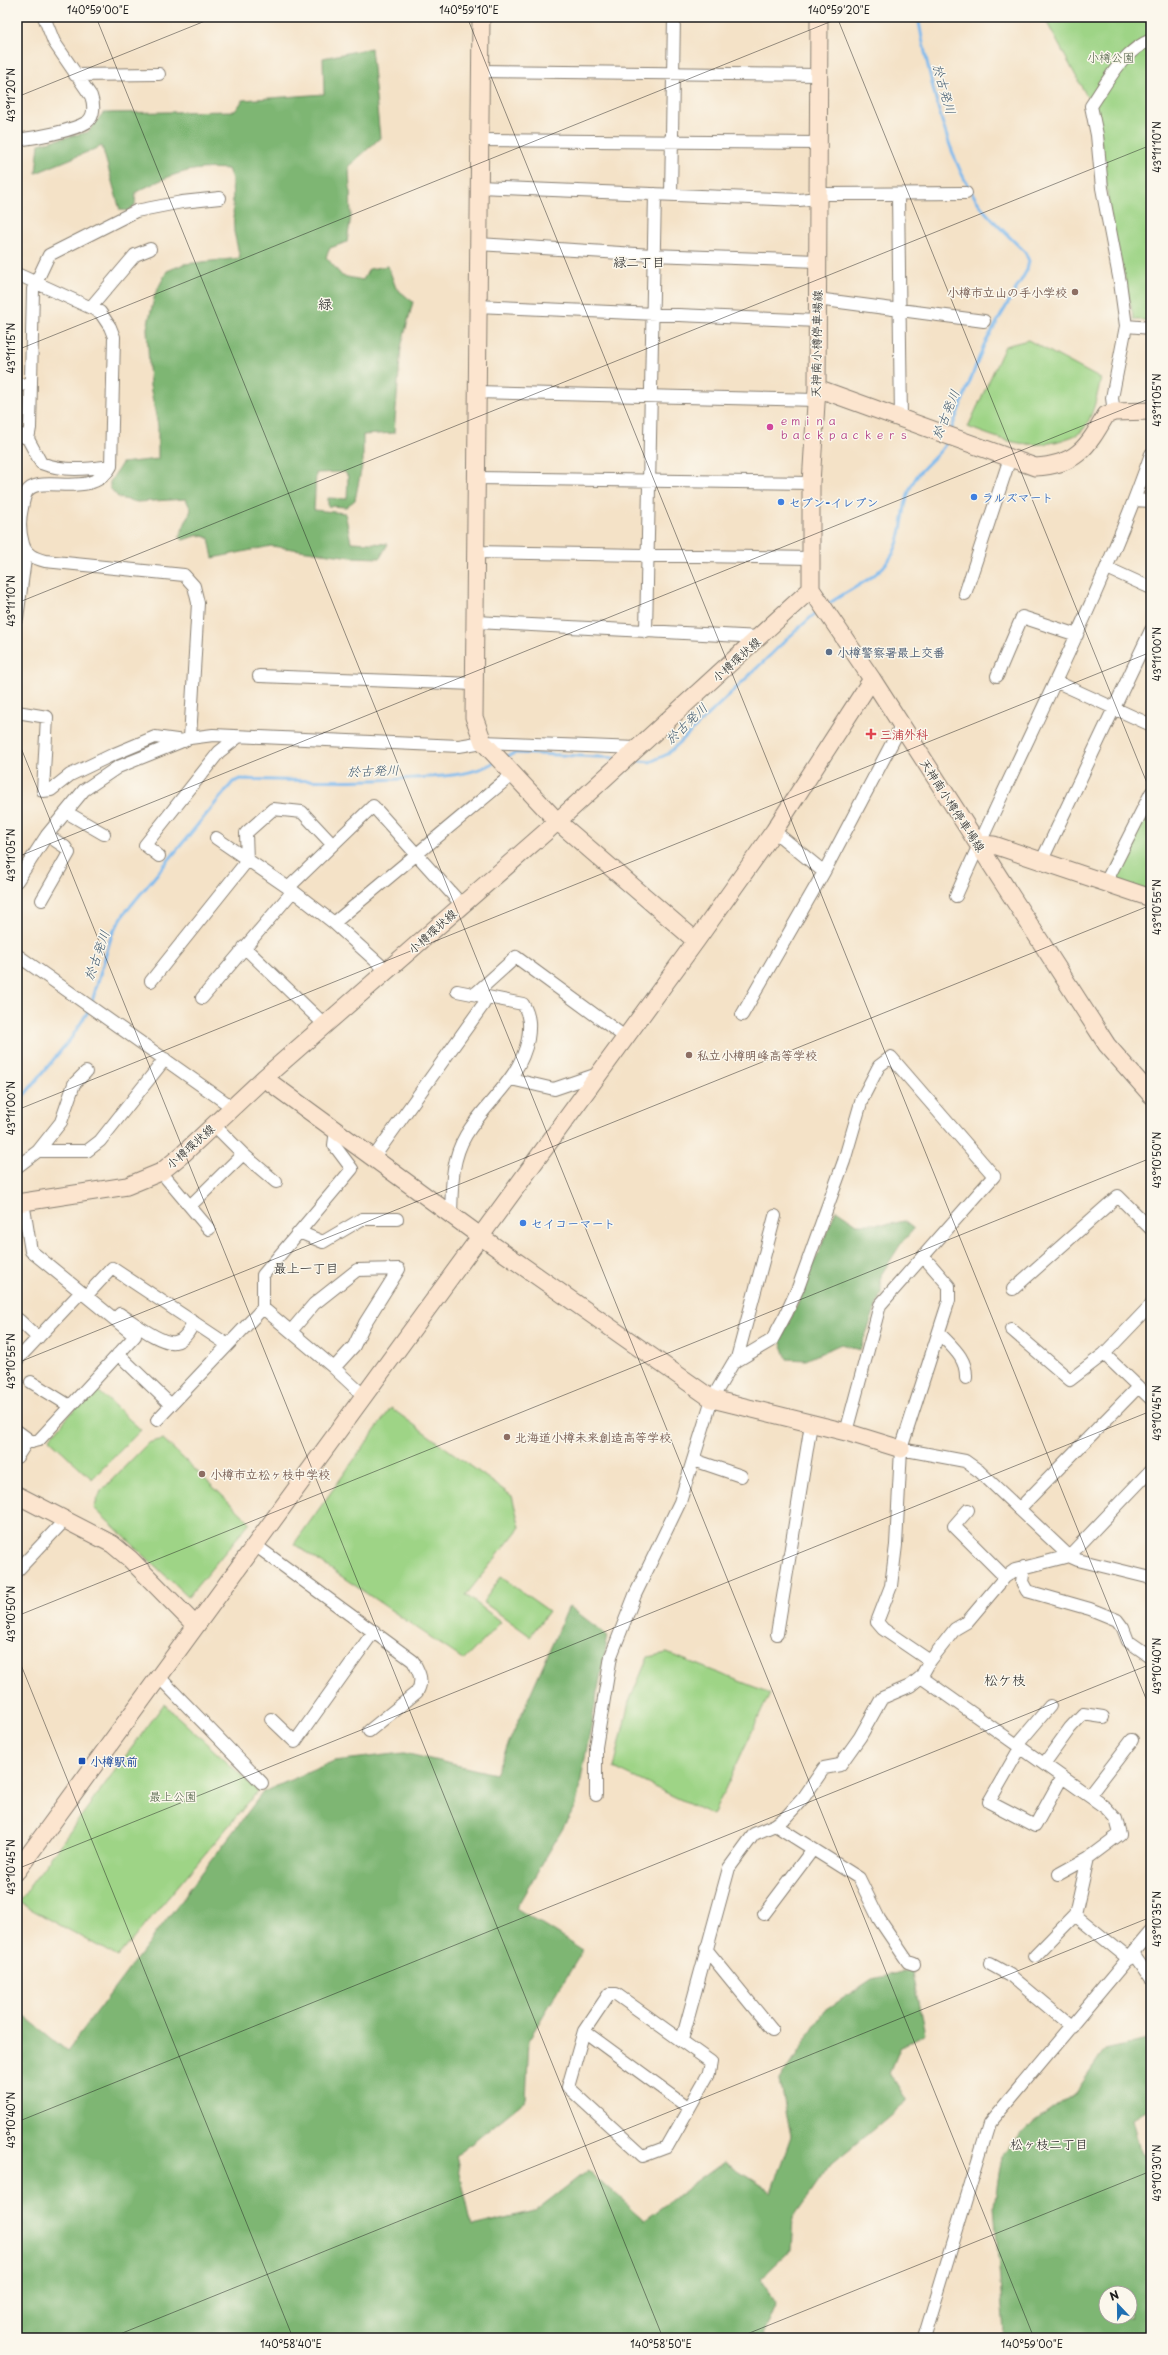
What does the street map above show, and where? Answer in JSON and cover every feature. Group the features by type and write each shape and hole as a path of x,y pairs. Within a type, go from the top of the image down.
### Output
{"street":[{"path":"17,140 34,138 87,121 92,114 94,104 91,96 75,75 54,42 44,17"},
{"path":"480,17 481,71 478,187 474,552 476,622 474,716 487,746 508,767 557,822 696,941"},
{"path":"671,195 674,17"},
{"name":"天神南小樽停車場線","path":"819,17 816,394 811,483 810,558 814,594 872,679 1107,1045 1151,1095"},
{"path":"1114,412 1112,398 1126,326 1120,282 1102,188 1097,135 1091,106 1107,79 1126,57 1151,40"},
{"path":"481,71 818,75"},
{"path":"75,75 159,74"},
{"path":"479,140 818,143"},
{"path":"478,187 798,200 818,198 826,194 898,195 966,193"},
{"path":"646,632 652,398 652,255 655,194"},
{"path":"898,195 898,311 901,420"},
{"path":"111,466 83,470 55,469 41,463 28,439 35,282 49,255 136,211 182,202 220,198"},
{"path":"478,244 652,255 817,261"},
{"path":"91,307 135,255 150,249"},
{"path":"17,274 100,312 114,337 111,466 106,475 91,484 34,485 26,492 18,529 26,552 17,618"},
{"path":"816,299 898,311 984,321"},
{"path":"477,306 652,315 817,321"},
{"path":"1126,326 1151,328"},
{"path":"17,385 31,384"},
{"path":"476,392 652,398 816,394 901,420 1035,467 1064,463 1090,443 1106,415 1114,412 1151,411"},
{"path":"17,433 28,439"},
{"path":"956,896 978,844 1057,682 1107,568 1151,454"},
{"path":"965,594 1010,458"},
{"path":"475,478 650,479 811,483"},
{"path":"1134,500 1151,501"},
{"path":"26,552 35,558 45,561 184,575 194,586 198,603 188,740"},
{"path":"474,552 810,558"},
{"path":"1107,568 1151,588"},
{"name":"小樽環状線","path":"20,1203 127,1186 161,1172 264,1078 557,822 618,764 760,636 814,594"},
{"path":"997,676 1022,617 1077,635"},
{"path":"476,622 646,632 760,636"},
{"path":"1042,860 1151,630"},
{"path":"259,676 475,684"},
{"path":"17,1871 696,941 774,830 872,679"},
{"path":"1057,682 1151,725"},
{"path":"17,712 47,717 43,791 51,790 70,775 112,754 155,737 188,740"},
{"path":"742,1015 824,872 901,726"},
{"path":"17,881 47,835 84,790 118,767 188,740 214,735 459,746 634,750"},
{"path":"160,856 145,846 219,752 238,737"},
{"path":"334,923 417,854 508,767"},
{"path":"1106,882 1151,794"},
{"path":"202,998 291,890 332,844 373,806 462,905"},
{"path":"151,981 247,861 246,833 273,809 302,812 332,844"},
{"path":"66,812 104,834"},
{"path":"774,830 824,872"},
{"path":"42,900 69,853 65,847 47,835"},
{"path":"216,838 247,861 291,890 334,923 387,971"},
{"path":"978,844 994,845 1151,898"},
{"path":"244,947 325,1025"},
{"path":"17,955 232,1107"},
{"path":"480,996 516,957 625,1037"},
{"path":"451,1215 453,1165 466,1135 511,1079 525,1054 530,1025 528,1012 523,1004 458,991"},
{"path":"374,1157 483,1005 480,996"},
{"path":"596,1795 596,1747 611,1656 635,1595 680,1502 712,1399 733,1363 772,1340 786,1314 798,1288 844,1161 862,1098 879,1066 891,1057 994,1176 880,1305 846,1432"},
{"path":"38,1151 87,1151 100,1141 166,1059"},
{"path":"17,1167 38,1151 61,1122 74,1084 86,1072"},
{"path":"511,1079 554,1089 598,1074"},
{"path":"264,1078 480,1236 712,1399 846,1432 901,1449 965,1461 979,1471 1069,1556 1151,1578"},
{"path":"214,1125 242,1154 276,1182"},
{"path":"157,1420 263,1308 263,1275 352,1169 334,1145 336,1130"},
{"path":"190,1206 242,1154"},
{"path":"161,1172 209,1229"},
{"path":"1013,1288 1118,1196 1151,1229"},
{"path":"17,1457 26,1443 39,1440 135,1336 31,1252 20,1203"},
{"path":"736,1362 775,1216"},
{"path":"299,1232 323,1242 362,1219 397,1219"},
{"path":"923,1256 949,1286 949,1300 901,1449 896,1545 891,1586 877,1622 882,1630 930,1661"},
{"path":"17,1360 83,1294 112,1268 228,1345"},
{"path":"291,1331 314,1304 357,1270 399,1269 365,1323 354,1346 334,1368"},
{"path":"1011,1329 1070,1380 1104,1354 1151,1305"},
{"path":"263,1308 334,1368 364,1396"},
{"path":"115,1319 120,1314 164,1342 176,1342 186,1336 194,1322"},
{"path":"19,1320 38,1338"},
{"path":"939,1333 964,1361 966,1367 966,1378"},
{"path":"118,1354 171,1405"},
{"path":"1104,1354 1151,1399"},
{"path":"31,1382 70,1406"},
{"path":"1019,1509 1138,1387"},
{"path":"777,1634 811,1424"},
{"path":"17,1431 32,1442"},
{"path":"694,1460 740,1476"},
{"path":"682,2040 729,1868 754,1834 775,1825 804,1797 824,1768 840,1765 860,1737 882,1698 910,1686 921,1678 930,1661 955,1629 967,1622 1005,1577 1015,1570 1024,1567 1069,1556 1151,1470"},
{"path":"17,1495 64,1521 112,1544 130,1559 196,1626"},
{"path":"968,1510 954,1526 1005,1577"},
{"path":"17,1570 64,1521"},
{"path":"255,1545 413,1661 420,1673 422,1684 417,1692 369,1731"},
{"path":"1024,1567 1022,1582 1027,1590 1090,1609 1117,1620 1123,1628 1128,1641 1151,1657"},
{"path":"271,1719 295,1742 374,1631"},
{"path":"158,1676 262,1783"},
{"path":"921,1678 1089,1796 1116,1819 1120,1834 1088,1858 1059,1874"},
{"path":"1050,1706 1018,1747 989,1802 1035,1826 1062,1777"},
{"path":"1044,1764 1070,1728 1083,1714 1103,1718"},
{"path":"1089,1796 1132,1740"},
{"path":"775,1825 859,1878 879,1919 908,1962 914,1964"},
{"path":"764,1914 813,1849"},
{"path":"1035,1956 1075,1915 1088,1858"},
{"path":"1075,1915 1131,1956 1151,1979"},
{"path":"924,2338 989,2124 1151,1932"},
{"path":"706,1949 772,2030"},
{"path":"990,1964 1010,1975 1072,2027"},
{"path":"609,1994 616,1994 682,2040 711,2062 709,2073 667,2147 643,2156 568,2087 584,2031 609,1994"},
{"path":"584,2031 689,2108"}],"green space":[{"name":"小樽公園","path":"1044,17 1151,17 1151,320 1134,320 1109,208 1098,117"},
{"path":"371,48 380,138 349,166 351,216 347,242 330,248 326,257 342,276 363,280 369,269 388,266 396,288 413,302 401,347 394,433 363,435 363,461 355,500 346,507 328,506 328,498 347,499 348,477 345,472 316,473 314,510 345,513 351,542 388,544 380,558 351,557 271,546 213,558 209,538 199,535 183,540 179,537 191,510 186,499 137,502 119,498 110,488 110,482 122,463 158,459 158,426 150,386 147,328 155,294 167,271 184,264 240,258 234,232 232,179 228,169 214,168 191,170 170,176 136,192 135,205 128,211 120,210 102,146 36,173 39,144 88,132 103,113 235,111 243,100 324,94 323,58"},
{"path":"1028,340 1101,379 1089,420 1086,426 1078,434 1050,443 1026,444 991,436 968,427 1005,346"},
{"path":"1151,796 1151,896 1106,882"},
{"path":"836,1210 857,1224 891,1224 904,1221 914,1229 902,1242 881,1275 881,1293 860,1350 841,1344 806,1360 787,1359 780,1340 794,1312"},
{"path":"94,1387 141,1430 92,1479 49,1439"},
{"path":"391,1408 512,1496 520,1527 466,1595 501,1622 464,1660 294,1544"},
{"path":"163,1439 250,1522 188,1597 94,1508 101,1491 148,1443"},
{"path":"501,1577 549,1611 530,1636 483,1602"},
{"path":"569,1606 608,1636 576,1806 516,1908 583,1950 529,2039 526,2100 456,2156 472,2226 535,2211 588,2170 644,2220 724,2162 771,2192 791,2136 780,2080 824,2011 872,1979 911,1970 925,2033 900,2048 890,2073 907,2101 829,2166 793,2218 791,2250 760,2279 776,2303 763,2333 768,2338 17,2338 17,2010 67,2051 263,1792 334,1761 404,1753 495,1774"},
{"path":"667,1653 770,1693 713,1815 614,1768 629,1702 648,1657"},
{"name":"最上公園","path":"164,1704 258,1791 118,1957 18,1902"},
{"path":"1151,2039 1151,2107 1132,2119 1140,2151 1151,2165 1151,2338 997,2338 1004,2332 994,2205 1002,2156 1032,2124 1076,2092 1105,2050"}],"waterway":[{"name":"於古発川","path":"918,17 941,117 949,143 959,167 970,190 983,209 1025,252 1029,261 1027,270 984,345 951,430"},
{"name":"於古発川","path":"827,605 876,574 891,557 899,539 911,487 918,474 941,451 947,441"},
{"name":"於古発川","path":"632,760 650,762 668,754 819,610"},
{"name":"於古発川","path":"504,757 516,753 619,758"},
{"name":"於古発川","path":"91,1005 112,934 124,914 233,782 241,779 350,781 436,777 467,773 486,767 495,762"},
{"name":"於古発川","path":"17,1104 72,1037 89,1010"}],"place":[{"name":"小樽市立山の手小学校","path":"1075,292"},
{"name":"ｅｍｉｎａ ｂａｃｋｐａｃｋｅｒｓ","path":"770,427"},
{"name":"ラルズマート","path":"974,497"},
{"name":"セブン-イレブン","path":"781,502"},
{"name":"小樽警察署最上交番","path":"829,652"},
{"name":"三浦外科","path":"871,734"},
{"name":"私立小樽明峰高等学校","path":"689,1055"},
{"name":"セイコーマート","path":"523,1223"},
{"name":"北海道小樽未来創造高等学校","path":"507,1437"},
{"name":"小樽市立松ヶ枝中学校","path":"202,1474"},
{"name":"小樽駅前","path":"82,1761"}],"district":[{"name":"緑二丁目","path":"639,261"},
{"name":"緑","path":"325,303"},
{"name":"最上一丁目","path":"306,1267"},
{"name":"松ケ枝","path":"1005,1679"},
{"name":"松ヶ枝二丁目","path":"1049,2143"}]}
